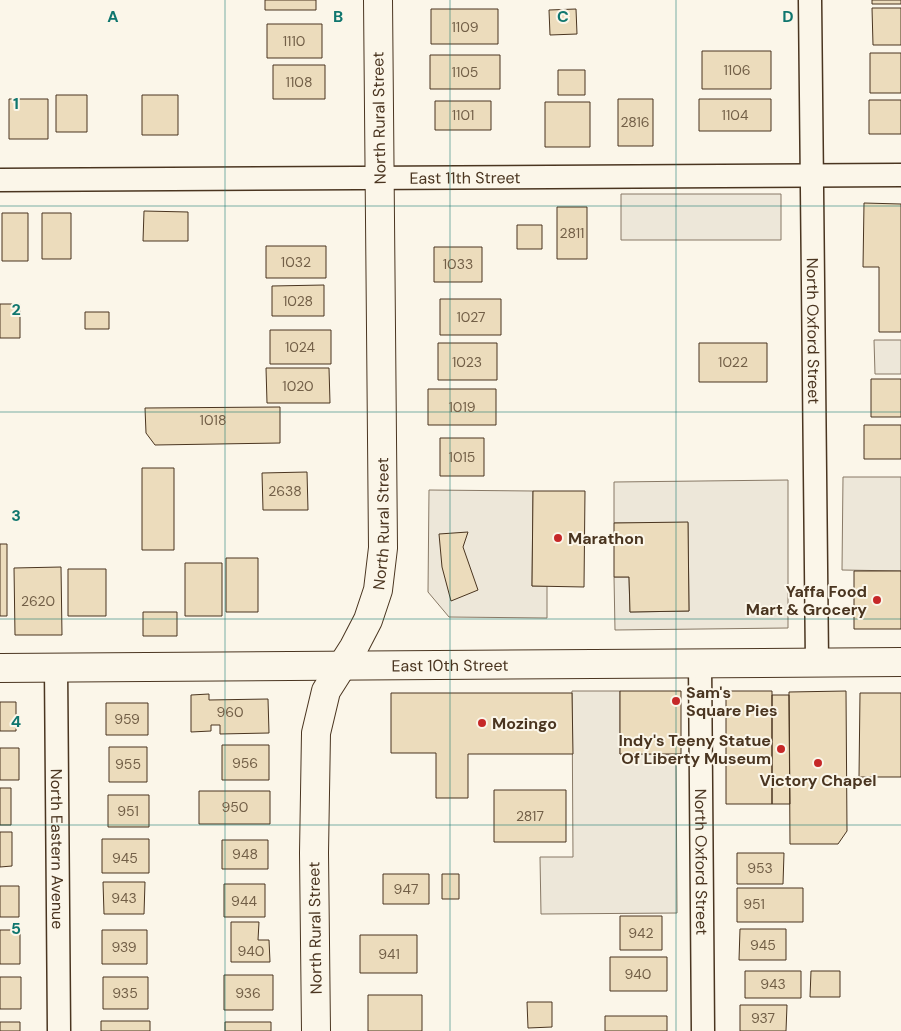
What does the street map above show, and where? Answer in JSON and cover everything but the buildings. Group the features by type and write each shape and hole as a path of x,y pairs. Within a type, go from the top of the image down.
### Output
{"main road":[{"name":"North Rural Street","path":"316,1031 314,854 316,734 326,691 354,647 368,620 378,590 382,561 378,0"},
{"name":"East 10th Street","path":"0,668 901,662"}],"street":[{"name":"North Oxford Street","path":"810,0 817,662"},
{"name":"East 11th Street","path":"0,180 901,175"},
{"name":"North Oxford Street","path":"700,663 703,1031"},
{"name":"North Eastern Avenue","path":"56,667 59,1031"}],"shaded area":[{"path":"621,194 781,194 781,240 621,240"},
{"path":"874,340 901,340 901,374 875,374"},
{"path":"843,477 901,477 901,571 842,570"},
{"path":"788,480 788,628 615,630 614,577 629,577 630,612 689,611 688,523 614,523 614,482"},
{"path":"429,490 533,491 532,586 547,586 547,618 449,617 428,592"},
{"path":"572,691 620,691 620,754 676,754 677,913 541,914 540,857 573,857"}],"place":[{"name":"Marathon","path":"558,538"},
{"name":"Yaffa Food Mart & Grocery","path":"877,600"},
{"name":"Sam's Square Pies","path":"676,701"},
{"name":"Mozingo","path":"482,723"},
{"name":"Indy's Teeny Statue Of Liberty Museum","path":"781,749"},
{"name":"Victory Chapel","path":"818,763"}]}
